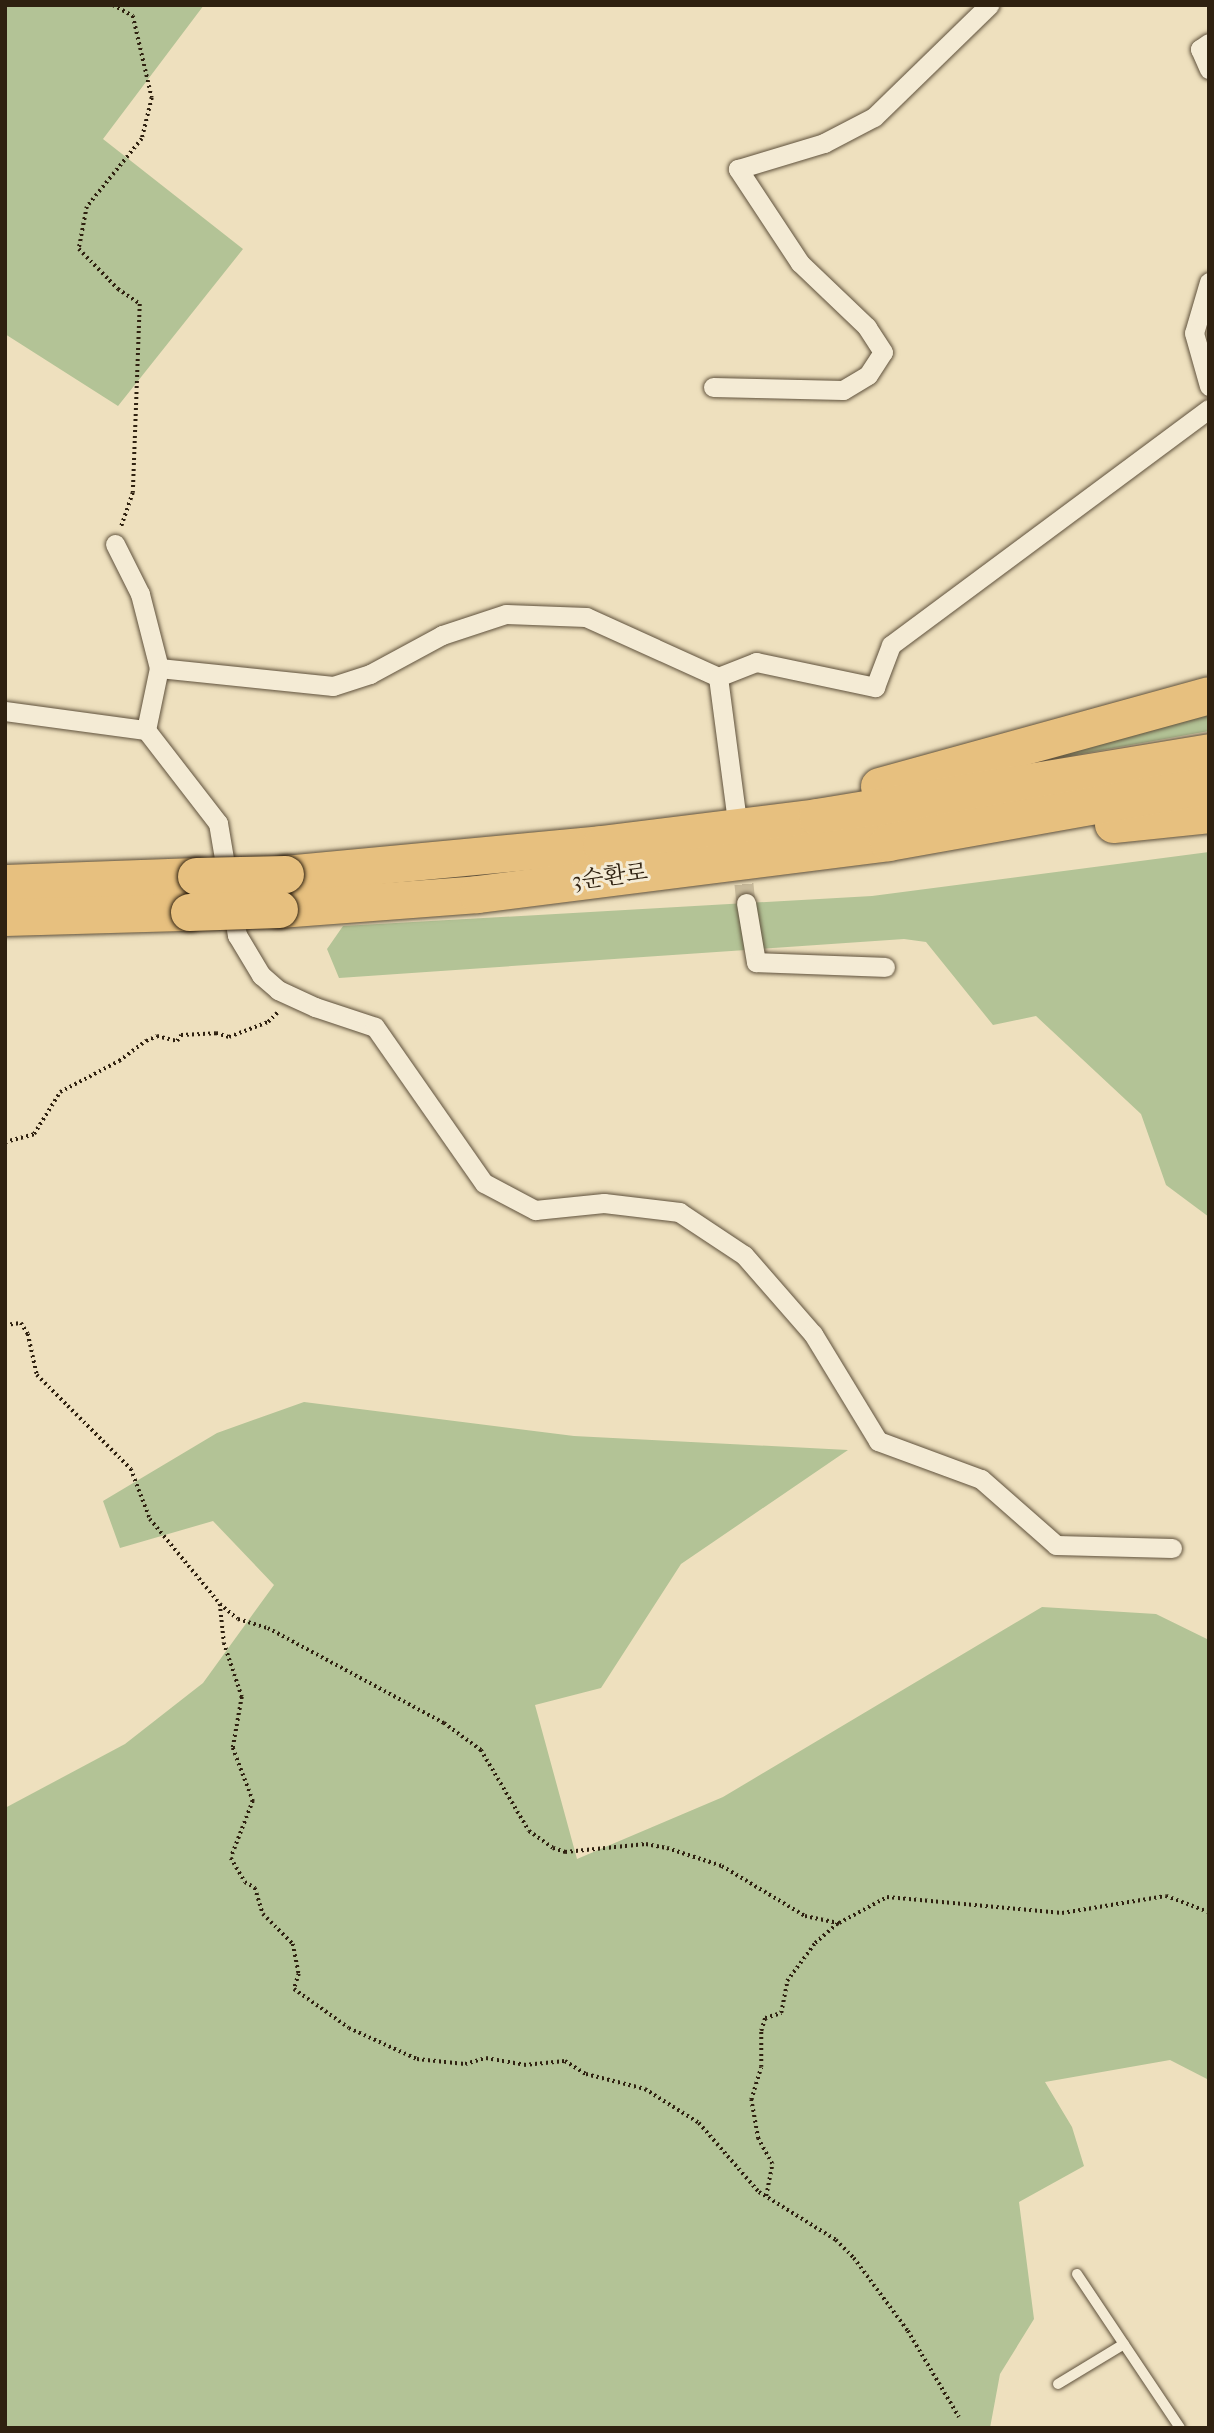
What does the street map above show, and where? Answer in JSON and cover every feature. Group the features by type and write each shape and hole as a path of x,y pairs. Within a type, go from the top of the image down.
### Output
{"highway":[{"path":"730,821 1209,695"},
{"name":"3순환로","path":"5,917 189,912 282,892 730,821 1209,752"},
{"name":"3순환로","path":"5,883 196,876 282,892 580,881 888,842 1209,785"},
{"path":"580,881 1209,814"}],"street":[{"path":"713,387 843,390 868,374 883,352 867,327 800,263 738,169 824,143 874,117 989,5"},
{"path":"1209,43 1199,49 1209,69"},
{"path":"1209,282 1194,333 1209,386"},
{"path":"159,668 333,685 370,674 442,635 506,614 586,617 718,677 756,662 876,687 891,645 1209,409"},
{"path":"115,544 140,594 159,668 146,730"},
{"path":"718,677 730,821"},
{"path":"5,711 146,730 218,823 237,935 261,975 278,990 375,1027 484,1183 535,1210 604,1203 679,1212 744,1255 813,1334 878,1441 981,1479 1056,1545 1172,1548"},
{"path":"746,903 756,962 885,967"}],"lane":[{"path":"1077,2274 1180,2428"},
{"path":"1058,2384 1124,2344"}],"path":[{"path":"113,5 133,16 152,98 142,139 88,207 79,249 118,289 140,304 133,493 115,544"},
{"path":"5,1142 34,1134 60,1092 119,1061 146,1041 157,1036 177,1041 181,1035 216,1032 229,1037 268,1022 280,1008 278,990"},
{"path":"5,1325 21,1323 28,1334 37,1375 131,1469 150,1519 219,1604 238,1619 278,1633 453,1730 492,1764 529,1831 565,1852 646,1844 667,1848 734,1872 805,1916 839,1923"},
{"path":"219,1604 224,1643 242,1697 233,1748 253,1801 231,1858 245,1882 255,1888 263,1914 293,1944 299,1974 294,1989 349,2028 417,2059 465,2064 486,2058 524,2065 565,2061 586,2074 645,2089 699,2123 766,2196 836,2240 853,2258 908,2331 959,2417"},
{"path":"766,2196 772,2164 758,2138 751,2099 761,2067 761,2031 765,2018 781,2013 787,1981 815,1943 839,1923 887,1896 1062,1913 1167,1896 1209,1912"}],"green space":[{"path":"5,5 204,5 103,139 243,249 118,406 5,334"},
{"path":"1209,708 1209,731 1014,766"},
{"path":"1209,852 1209,1217 1166,1185 1141,1114 1036,1016 993,1025 926,942 904,939 339,978 327,949 343,926 872,896"},
{"path":"304,1402 574,1436 848,1450 681,1564 601,1688 535,1705 577,1859 723,1797 1042,1607 1156,1614 1209,1640 1209,2080 1170,2060 1045,2082 1072,2127 1084,2166 1019,2202 1034,2319 1000,2374 990,2428 5,2428 5,1808 125,1744 203,1683 274,1585 213,1521 120,1548 103,1501 217,1433"}],"tunnel":[{"path":"741,855 746,903"}]}
